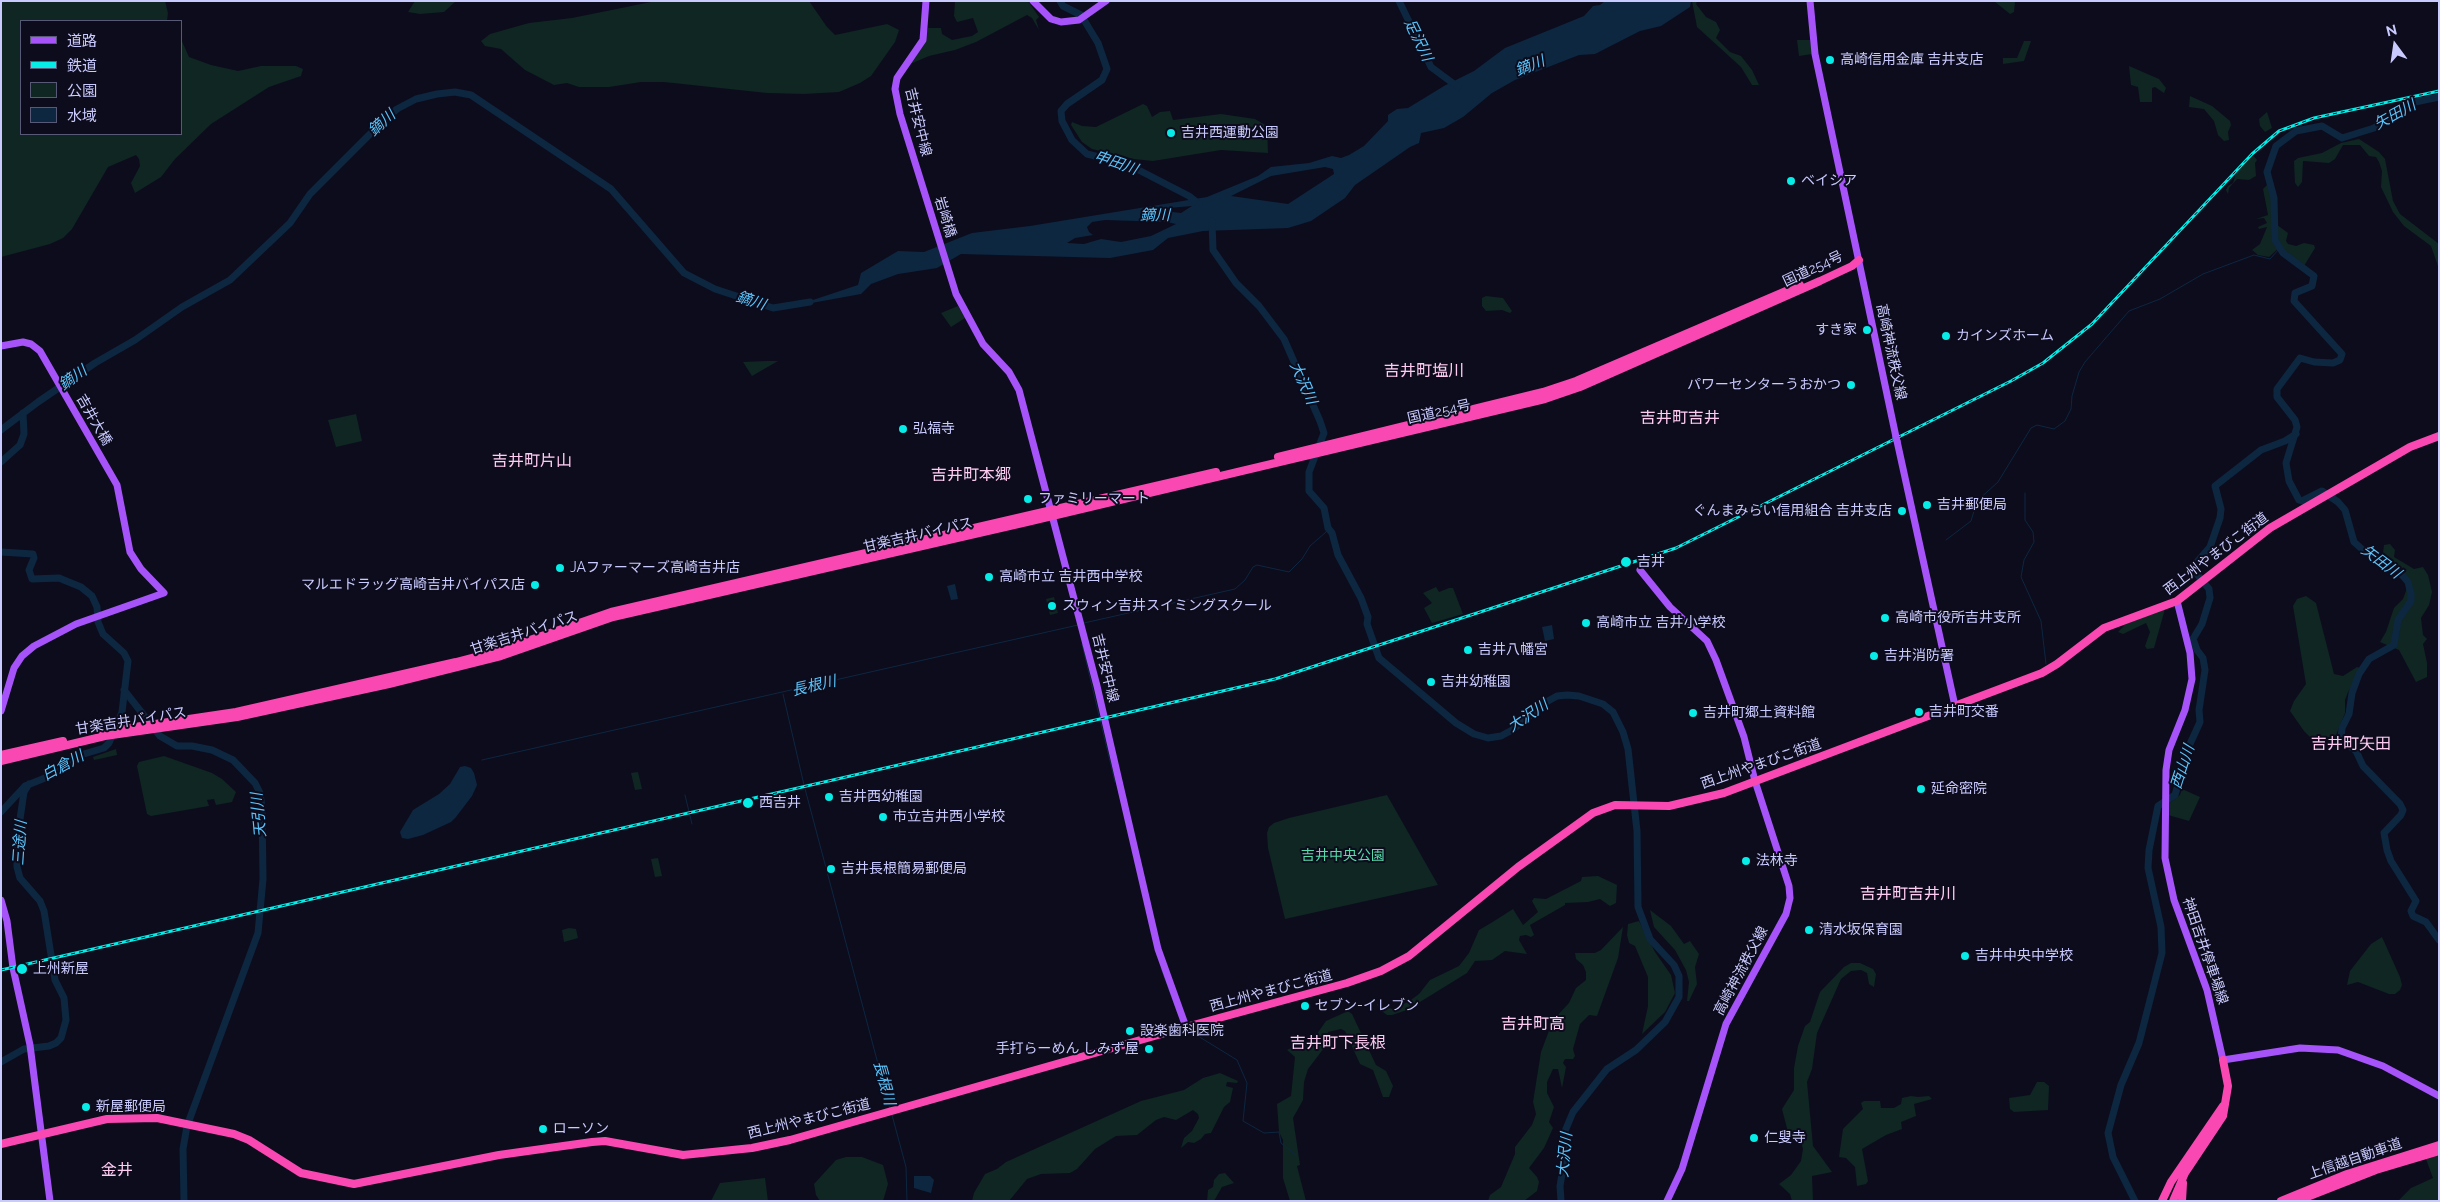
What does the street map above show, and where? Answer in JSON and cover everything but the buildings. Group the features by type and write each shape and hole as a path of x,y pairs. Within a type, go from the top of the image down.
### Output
{"highway":[{"name":"国道254号","path":"1051,513 1545,399 1580,387 1820,281 1852,266 1859,260"},
{"name":"国道254号","path":"1331,447 1525,397 1576,381 1859,260"},
{"path":"1672,352 1677,344"},
{"name":"西上州やまびこ街道","path":"1,1144 108,1119 150,1118 181,1122 242,1137 309,1176 354,1184 499,1155 592,1142 605,1141 684,1155 752,1148 783,1142 1186,1026 1347,984 1381,971 1409,956 1518,867 1593,813 1606,807 1675,805 1724,793 2042,673 2112,624 2177,601 2270,528 2410,448 2439,436"},
{"name":"甘楽吉井バイパス","path":"1,755 119,731 236,712 456,662 498,651 611,612 1051,513"},
{"name":"甘楽吉井バイパス","path":"1,761 104,734"},
{"path":"2173,1201 2190,1165 2220,1122 2227,1104 2228,1092 2223,1060"},
{"path":"2162,1201 2178,1172 2219,1113 2228,1092"},
{"name":"上信越自動車道","path":"2281,1201 2346,1174 2439,1145"},
{"name":"上信越自動車道","path":"2297,1201 2376,1170 2439,1151"},
{"path":"2182,1201 2182,1185 2190,1165"},
{"path":"2307,1201 2376,1170"},
{"path":"2168,1201 2178,1172"},
{"path":"2274,1201 2346,1174"}],"main road":[{"name":"吉井安中線","path":"917,167 895,89 902,68 918,49 922,40 926,1"},
{"path":"1033,1 1051,19 1061,22 1079,20 1106,1"},
{"name":"高崎神流秩父線","path":"1810,1 1814,54 1955,706"},
{"name":"岩崎橋","path":"917,167 949,274"},
{"name":"吉井安中線","path":"949,274 978,336 988,351 1009,372 1017,385 1097,686 1158,949 1186,1026"},
{"name":"吉井大橋","path":"1,346 28,342 40,351 117,485 125,539 130,552 140,569 164,594 93,617 45,639 22,656 10,676 1,710"},
{"path":"1640,570 1670,607 1709,644 1736,711 1755,782"},
{"name":"神田吉井停車場線","path":"2177,601 2190,653 2192,679 2185,710 2169,750 2164,847 2168,877 2207,990 2223,1060"},
{"name":"高崎神流秩父線","path":"1667,1201 1682,1169 1726,1024 1786,914 1790,902 1789,886 1755,782"},
{"path":"1,900 8,927 11,958 31,1048 50,1201"},
{"path":"2223,1060 2300,1048 2338,1050 2383,1066 2439,1096"}],"green space":[{"path":"1,1 165,1 168,13 167,20 20,20 20,135 182,135 182,41 189,57 211,65 238,71 261,66 296,66 303,69 301,76 269,87 211,124 175,159 161,177 135,193 131,183 140,166 136,155 108,167 72,229 63,238 50,244 1,257"},
{"path":"415,1 456,1 444,12 420,14 408,12"},
{"path":"656,1 809,1 835,35 887,24 899,30 895,42 871,76 839,92 804,94 767,93 664,82 641,82 609,87 579,87 567,83 554,85 525,70 501,49 485,46 481,41 490,34 529,23 572,18"},
{"path":"955,1 1028,1 1039,17 1036,20 1039,30 1032,18 1027,15 976,42 955,50 929,56 908,65 923,46 928,28 941,28 942,34 952,40 972,36 978,32 973,18 957,22 954,16"},
{"path":"1692,1 1697,1 1696,4 1706,17 1716,22 1720,30 1716,38 1730,52 1741,56 1752,70 1759,85 1752,85 1741,67 1697,27"},
{"path":"1994,1 2015,2 2014,12 2010,14"},
{"path":"1797,40 1810,40 1812,54 1799,56"},
{"path":"2024,41 2031,41 2024,61 2003,64 2003,58 2017,58"},
{"path":"2129,66 2159,79 2166,88 2164,93 2155,87 2152,88 2152,102 2140,102 2138,87 2131,85"},
{"path":"2190,96 2212,106 2230,121 2229,140 2224,141 2218,135 2214,121 2204,109 2189,107"},
{"name":"吉井西運動公園","path":"1143,104 1147,106 1152,117 1160,112 1170,111 1173,120 1221,114 1255,119 1267,126 1268,153 1221,150 1153,161 1134,159 1092,149 1082,142 1071,125 1072,122 1082,126 1096,127"},
{"path":"2267,112 2272,128 2265,132 2260,126 2259,119"},
{"path":"2359,139 2379,152 2385,159 2393,201 2400,214 2439,244 2439,269 2431,246 2404,226 2393,212 2381,187 2382,171 2379,162 2376,157 2369,156 2360,145 2343,145 2335,159 2329,163 2303,161 2302,182 2298,187 2295,183 2294,161 2298,158 2322,153 2341,143"},
{"path":"2252,154 2257,160 2255,163 2256,176 2249,180 2237,179 2229,188 2228,194 2226,190 2228,186 2233,183 2236,173"},
{"path":"2268,184 2273,222 2288,233 2286,241 2288,244 2296,246 2304,243 2314,245 2315,248 2304,266 2280,247 2269,257 2258,255 2252,250 2260,244 2267,227 2259,229 2258,227 2267,223 2264,218 2256,219 2268,215 2263,189"},
{"path":"1486,296 1503,298 1512,311 1510,313 1502,310 1486,311 1482,306 1482,298"},
{"path":"958,306 965,318 951,327 941,313"},
{"path":"778,361 752,376 743,362"},
{"path":"356,414 362,441 336,447 328,420"},
{"path":"2390,544 2395,550 2394,557 2414,569 2423,567 2428,575 2432,592 2429,605 2421,618 2423,635 2427,639 2423,644 2427,663 2427,677 2416,682 2399,650 2380,642 2386,632 2394,608 2403,599 2406,591 2406,576 2383,553 2384,545"},
{"path":"1436,587 1439,592 1453,588 1463,614 1432,623 1424,608 1432,603 1423,593"},
{"path":"2306,596 2316,603 2334,674 2343,676 2357,667 2361,668 2362,672 2348,692 2345,700 2345,713 2336,735 2319,741 2312,739 2304,731 2290,711 2294,701 2306,684 2293,606 2297,599"},
{"name":"スウィン吉井スイミングスクール","path":"1054,597 1058,613 1050,615 1046,599"},
{"path":"2165,609 2154,648 2147,649 2145,646 2150,632 2146,623 2123,634 2118,632 2126,624"},
{"path":"116,749 117,755 94,760 93,757"},
{"path":"164,756 212,773 222,779 236,792 232,802 216,805 214,799 207,800 209,806 151,816 147,814 137,766 139,762"},
{"path":"638,772 642,789 635,790 631,773"},
{"path":"2182,789 2200,797 2189,821 2168,815 2168,804 2180,795"},
{"name":"吉井中央公園","path":"1387,795 1438,885 1285,919 1268,848 1267,833 1269,827 1274,823 1289,818"},
{"path":"658,858 662,876 655,877 651,859"},
{"path":"1598,876 1617,885 1616,903 1610,906 1600,899 1588,902 1565,903 1565,905 1530,925 1534,935 1531,937 1526,935 1520,936 1519,940 1527,954 1505,951 1492,960 1475,961 1467,973 1407,1010 1387,1015 1379,1009 1377,1004 1392,1009 1408,1002 1419,994 1430,980 1459,966 1469,953 1479,930 1513,909 1523,925 1538,912 1532,901 1534,898 1546,899 1581,881 1582,877"},
{"path":"1650,910 1671,926 1684,944 1690,941 1699,954 1695,967 1697,984 1689,1001 1687,1001 1689,982 1686,970 1675,950 1654,927"},
{"path":"1639,921 1655,952 1671,975 1675,993 1665,1012 1642,1034 1648,1006 1648,977 1635,946 1629,943 1627,935 1628,924"},
{"path":"1623,927 1618,958 1597,1016 1589,1015 1580,1024 1573,1049 1575,1056 1573,1059 1565,1059 1563,1063 1566,1067 1562,1088 1558,1069 1553,1069 1547,1082 1547,1093 1554,1107 1549,1122 1553,1128 1544,1148 1529,1168 1539,1182 1537,1191 1524,1201 1488,1201 1490,1195 1501,1187 1515,1154 1515,1147 1532,1125 1536,1114 1533,1102 1541,1052 1550,1028 1555,1018 1569,1003 1576,988 1586,980 1586,972 1583,965 1576,959 1575,953 1595,953 1601,950"},
{"path":"576,929 578,938 564,942 562,930"},
{"path":"2382,937 2400,977 2402,985 2400,990 2395,994 2389,994 2358,982 2347,985 2350,971 2371,944"},
{"path":"1851,963 1860,963 1873,969 1876,974 1874,987 1869,984 1867,973 1861,970 1851,971 1841,979 1817,1033 1812,1069 1807,1082 1813,1146 1832,1172 1812,1176 1813,1201 1792,1201 1790,1194 1779,1184 1791,1175 1801,1161 1803,1149 1801,1142 1797,1138 1790,1140 1782,1109 1794,1090 1794,1068 1798,1046 1805,1026 1810,1022 1820,992 1844,967"},
{"path":"1348,1011 1352,1014 1376,1065 1386,1071 1393,1086 1389,1097 1383,1097 1373,1070 1360,1064 1345,1031 1341,1029 1328,1032 1324,1048 1308,1069 1304,1082 1303,1100 1293,1118 1300,1165 1297,1166 1306,1201 1290,1201 1283,1178 1283,1140 1279,1132 1277,1104 1291,1096 1295,1057 1287,1050 1303,1042 1310,1044 1326,1021"},
{"path":"1220,1073 1238,1081 1237,1083 1227,1082 1226,1086 1233,1088 1230,1102 1224,1107 1211,1133 1205,1134 1194,1143 1188,1142 1181,1148 1184,1138 1192,1131 1199,1118 1198,1114 1193,1110 1176,1120 1164,1117 1156,1120 1137,1135 1116,1136 1095,1149 1077,1169 1070,1173 1041,1174 1027,1179 1009,1201 972,1201 974,1193 985,1174 997,1169 1006,1162 1141,1101 1184,1090 1203,1078"},
{"path":"2037,1082 2044,1082 2049,1086 2048,1110 2014,1112 2010,1109 2009,1098 2030,1095"},
{"path":"1929,1096 1932,1099 1914,1104 1916,1116 1901,1122 1902,1129 1886,1135 1862,1149 1868,1181 1866,1184 1857,1186 1855,1167 1846,1158 1839,1157 1843,1129 1863,1109 1861,1103 1864,1101 1880,1101 1881,1108 1894,1108 1901,1104 1902,1098"},
{"path":"2439,1155 2439,1201 2398,1201 2411,1188 2433,1178 2426,1159"},
{"path":"846,1157 862,1157 883,1165 888,1184 883,1201 820,1201 816,1195 814,1184 836,1160"},
{"path":"1225,1173 1234,1183 1222,1187 1214,1201 1207,1201 1208,1190 1213,1187 1214,1180 1219,1174"},
{"path":"765,1178 768,1201 711,1201 720,1183"}],"water":[{"path":"1605,1 1691,1 1690,7 1661,26 1640,31 1595,54 1579,55 1515,80 1492,93 1463,117 1444,128 1421,133 1419,143 1410,147 1355,185 1345,198 1311,221 1288,228 1203,231 1168,238 1153,250 1110,258 961,254 937,268 898,274 871,284 861,294 795,306 858,285 861,273 898,251 924,252 972,233 1030,226 1207,197 1258,176 1271,167 1309,163 1332,156 1341,158 1364,146 1388,121 1388,115 1397,109 1408,108 1444,86 1474,71 1505,48 1584,16 1593,6 1600,5","holes":["1325,167 1333,169 1334,174 1288,204 1231,196 1271,176","1192,206 1181,213 1164,211 1168,208","1105,220 1176,224 1151,236 1121,242 1101,239 1084,244 1067,243 1075,238 1093,235 1087,227 1092,222"]},
{"path":"955,584 958,599 951,600 947,586"},
{"path":"1552,625 1554,639 1545,641 1542,627"},
{"path":"460,767 471,768 477,785 472,796 456,817 451,822 423,835 408,839 402,838 400,832 413,810 439,794 450,784"},
{"path":"914,1176 930,1176 934,1180 931,1193 914,1188"}],"waterway":[{"name":"申田川","path":"1060,1 1063,6 1081,15 1098,43 1107,69 1102,80 1067,104 1061,111 1062,121 1072,140 1087,154 1127,164 1189,196 1199,204"},
{"name":"足沢川","path":"1399,1 1431,67 1458,87"},
{"name":"鏑川","path":"1,430 95,363 135,340 182,307 230,280 290,223 310,194 382,122 397,109 416,99 437,94 455,92 471,95 611,189 684,273 715,289 773,308 810,302"},
{"name":"矢田川","path":"2439,97 2415,102 2374,128 2342,138 2322,126 2296,131 2276,146 2267,172 2274,198 2275,240 2283,253 2314,276 2312,286 2295,293 2294,301 2342,354 2340,360 2333,363 2314,362 2300,358 2277,389 2277,397 2295,420 2297,427 2286,463 2289,481 2299,500 2302,501 2322,491 2338,502 2345,510 2354,542 2363,550 2380,557 2403,576 2408,582 2411,594 2411,601 2398,620 2394,645 2369,659 2359,674 2352,693 2349,714 2342,728 2341,739 2356,751 2363,766 2400,804 2403,810 2401,815 2384,833 2387,850 2391,861 2416,901 2411,911 2413,916 2426,922 2439,940"},
{"name":"大沢川","path":"1212,221 1213,250 1236,283 1259,306 1284,339 1320,421 1324,433 1309,472 1309,491 1324,508 1328,528 1332,533 1338,555 1361,598 1368,617 1367,624 1379,658 1456,723 1474,734 1488,738 1501,736 1512,730 1548,701 1557,696 1567,695 1579,696 1603,704 1613,712 1623,732 1628,749 1637,831 1638,907 1650,939 1674,965 1679,976 1679,997 1665,1022 1636,1050 1607,1069 1573,1112 1563,1136 1565,1156 1560,1186 1561,1201"},
{"path":"1946,540 1971,521 1977,501 1998,482 2031,428 2037,425 2054,429 2065,421 2071,409 2072,396 2079,372 2085,362 2129,311 2160,299 2203,274 2254,255 2270,259 2280,248"},
{"name":"天引川","path":"1,462 20,445 24,434 23,413"},
{"name":"西山川","path":"2135,1201 2113,1157 2108,1133 2121,1085 2139,1043 2162,953 2161,927 2148,868 2149,850 2158,806 2175,795 2190,744 2200,722 2199,710 2205,670 2203,658 2197,650 2193,639 2202,624 2210,598 2209,589 2197,574 2196,563 2210,547 2220,518 2221,509 2215,486 2261,450 2285,441 2296,434"},
{"path":"2025,493 2025,520 2033,532 2034,542 2024,560 2021,577 2041,621 2046,664"},
{"name":"長根川","path":"1084,623 1235,589 1245,580 1253,567 1257,565 1289,572 1302,559 1310,546 1328,528"},
{"name":"天引川","path":"1,552 33,554 34,558 29,570 32,579 59,578 81,587 92,596 97,607 98,622 103,634 124,653 128,661 122,712 109,743 104,748 77,756 55,774 25,786 1,812"},
{"name":"長根川","path":"482,760 1078,625"},
{"path":"1082,644 1115,782"},
{"name":"天引川","path":"124,690 160,736 177,746 192,746 212,750 233,760 255,783 260,793 262,808 263,879 258,933 187,1126 183,1149 184,1201"},
{"name":"長根川","path":"783,694 804,785 890,1109"},
{"name":"三途川","path":"1,1062 24,1049 49,1046 56,1043 61,1038 66,1020 64,998 55,980 44,911 40,901 20,878 17,867 17,839 24,792 29,784"},
{"path":"685,795 692,824"},
{"path":"1161,968 1178,1014"},
{"path":"1193,1033 1237,1060 1247,1083 1243,1121 1264,1133 1279,1132 1281,1143 1297,1156"},
{"name":"長根川","path":"892,1115 906,1167 907,1201"}],"railway":[{"path":"1,970 1275,679 1676,548 2011,381 2043,363 2092,324 2252,154 2279,131 2314,118 2439,91"}],"place":[{"name":"高崎信用金庫 吉井支店","path":"1830,60"},
{"name":"吉井西運動公園","path":"1171,133"},
{"name":"ベイシア","path":"1791,181"},
{"name":"すき家","path":"1867,330"},
{"name":"カインズホーム","path":"1946,336"},
{"name":"パワーセンターうおかつ","path":"1851,385"},
{"name":"弘福寺","path":"903,429"},
{"name":"ファミリーマート","path":"1028,499"},
{"name":"吉井郵便局","path":"1927,505"},
{"name":"ぐんまみらい信用組合 吉井支店","path":"1902,511"},
{"name":"吉井","path":"1626,562"},
{"name":"JAファーマーズ高崎吉井店","path":"560,568"},
{"name":"高崎市立 吉井西中学校","path":"989,577"},
{"name":"マルエドラッグ高崎吉井バイパス店","path":"535,585"},
{"name":"スウィン吉井スイミングスクール","path":"1052,606"},
{"name":"高崎市役所吉井支所","path":"1885,618"},
{"name":"高崎市立 吉井小学校","path":"1586,623"},
{"name":"吉井八幡宮","path":"1468,650"},
{"name":"吉井消防署","path":"1874,656"},
{"name":"吉井幼稚園","path":"1431,682"},
{"name":"吉井町交番","path":"1919,712"},
{"name":"吉井町郷土資料館","path":"1693,713"},
{"name":"延命密院","path":"1921,789"},
{"name":"吉井西幼稚園","path":"829,797"},
{"name":"西吉井","path":"748,803"},
{"name":"市立吉井西小学校","path":"883,817"},
{"name":"法林寺","path":"1746,861"},
{"name":"吉井長根簡易郵便局","path":"831,869"},
{"name":"清水坂保育園","path":"1809,930"},
{"name":"吉井中央中学校","path":"1965,956"},
{"name":"上州新屋","path":"22,969"},
{"name":"セブン-イレブン","path":"1305,1006"},
{"name":"設楽歯科医院","path":"1130,1031"},
{"name":"手打らーめん しみず屋","path":"1149,1049"},
{"name":"新屋郵便局","path":"86,1107"},
{"name":"ローソン","path":"543,1129"},
{"name":"仁叟寺","path":"1754,1138"}],"district":[{"name":"吉井町塩川","path":"1424,371"},
{"name":"吉井町吉井","path":"1680,418"},
{"name":"吉井町片山","path":"532,461"},
{"name":"吉井町本郷","path":"971,475"},
{"name":"吉井町矢田","path":"2351,744"},
{"name":"吉井町吉井川","path":"1908,894"},
{"name":"吉井町高","path":"1533,1024"},
{"name":"吉井町下長根","path":"1338,1043"},
{"name":"金井","path":"117,1170"}],"water label":[{"name":"白倉川","path":"63,766"}]}
